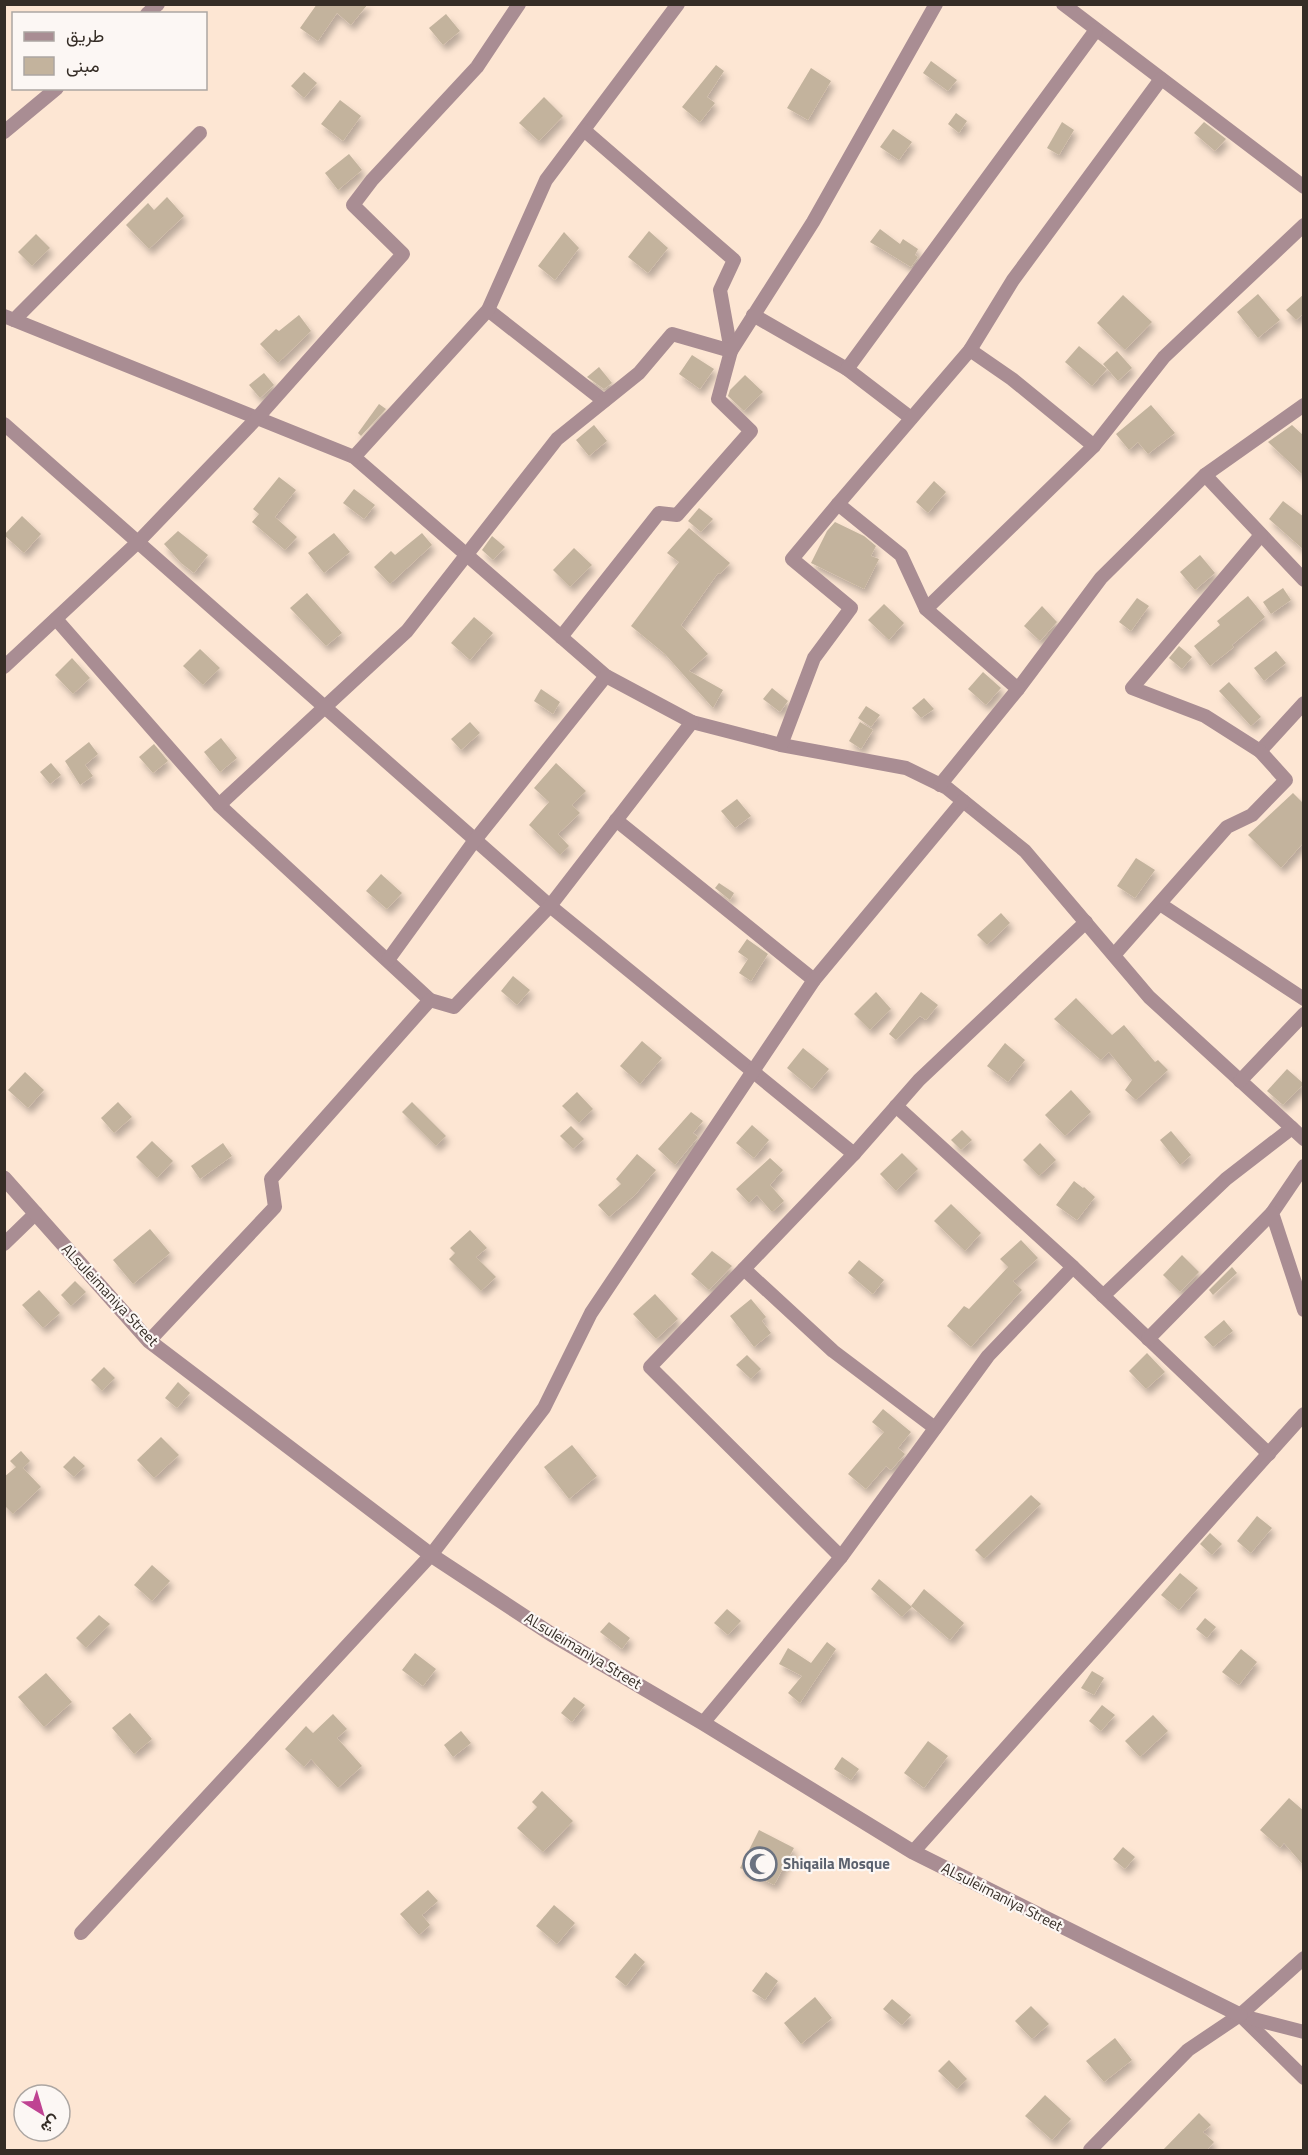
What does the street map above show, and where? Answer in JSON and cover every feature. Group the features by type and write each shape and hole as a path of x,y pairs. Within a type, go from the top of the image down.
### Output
{"street":[{"path":"4,667 137,543 257,418 403,254 353,205 372,180 477,67 519,4"},
{"path":"354,457 488,310 546,180 678,4"},
{"path":"561,637 659,513 677,515 751,431 718,399 731,351 813,222 936,4"},
{"path":"1063,4 1304,187"},
{"path":"848,369 1096,30"},
{"path":"781,745 814,658 851,608 792,559 970,350 1013,280 1161,79"},
{"path":"4,132 55,90"},
{"path":"584,129 734,260 720,290 731,351"},
{"path":"200,133 9,318 354,457 606,676 692,722 781,745 906,768 940,785 1025,850 1149,997 1304,1139"},
{"path":"926,609 1094,446 1164,357 1304,225"},
{"path":"488,310 604,401"},
{"path":"753,315 848,369 911,418"},
{"path":"219,805 323,706 407,631 557,439 639,373 672,334 731,351"},
{"path":"970,350 1011,379 1094,446"},
{"path":"940,785 1018,689 1101,578 1205,475 1304,405"},
{"path":"4,424 550,906 854,1154"},
{"path":"1205,475 1304,580"},
{"path":"838,504 901,555 926,609 1018,689"},
{"path":"1114,955 1227,827 1252,815 1286,780 1260,751 1205,716 1132,688 1261,535"},
{"path":"56,619 219,805 430,1000 454,1007 550,906 692,722"},
{"path":"387,960 475,840 606,676"},
{"path":"1260,751 1304,703"},
{"path":"81,1933 432,1555 544,1408 591,1313 814,980 963,801"},
{"path":"616,820 814,980"},
{"path":"1160,904 1304,999"},
{"path":"841,1557 650,1367 854,1154 918,1080 1086,922"},
{"path":"149,1341 274,1208 271,1179 430,1000"},
{"path":"1240,1081 1304,1014"},
{"path":"896,1106 1103,1296 1269,1454"},
{"path":"1103,1296 1226,1179 1292,1128"},
{"path":"1148,1339 1272,1213 1304,1166"},
{"name":"ALsuleimaniya Street","path":"4,1178 149,1341 432,1555 551,1634 703,1723 913,1852 1240,2015"},
{"path":"1272,1213 1304,1310"},
{"path":"4,1244 36,1214"},
{"path":"703,1723 841,1557 988,1356 1072,1268"},
{"path":"744,1269 833,1352 935,1428"},
{"path":"913,1852 1304,1414"},
{"path":"1090,2151 1188,2050 1240,2015 1304,1958"},
{"path":"1240,2015 1304,2032"},
{"path":"1240,2015 1304,2078"}],"building":[{"path":"317,4 368,4 351,25 337,13 318,41 300,28"},
{"path":"446,14 460,31 443,45 429,28"},
{"path":"931,61 957,80 948,91 923,73"},
{"path":"716,65 724,71 707,97 715,103 700,122 682,107"},
{"path":"811,68 831,81 808,120 787,108"},
{"path":"304,72 317,83 304,98 291,86"},
{"path":"544,97 563,116 539,141 519,123"},
{"path":"340,100 361,116 343,141 321,124"},
{"path":"956,113 967,121 959,133 948,124"},
{"path":"1062,122 1074,130 1059,155 1047,148"},
{"path":"1204,122 1226,139 1215,151 1194,133"},
{"path":"893,129 912,142 899,160 880,147"},
{"path":"349,154 362,170 338,190 325,173"},
{"path":"167,197 184,216 149,249 126,225 148,203 154,210"},
{"path":"880,229 900,244 903,239 918,249 915,255 918,257 911,267 870,242"},
{"path":"649,231 668,248 648,273 628,257"},
{"path":"564,232 579,248 555,280 538,266"},
{"path":"36,234 50,248 32,266 18,252"},
{"path":"1258,294 1280,320 1258,338 1237,312"},
{"path":"1304,294 1304,313 1296,320 1286,310"},
{"path":"1123,295 1152,322 1125,350 1097,323"},
{"path":"299,315 311,331 278,363 260,344 276,329 279,331"},
{"path":"1079,346 1107,369 1092,386 1065,362"},
{"path":"1117,351 1132,368 1118,381 1103,364"},
{"path":"692,355 714,369 700,389 679,374"},
{"path":"599,367 612,383 604,389 587,377"},
{"path":"264,373 274,385 260,398 249,385"},
{"path":"745,375 763,392 744,411 728,396 730,390"},
{"path":"379,404 386,409 361,436 358,433"},
{"path":"1151,405 1175,433 1148,454 1138,442 1129,450 1116,434"},
{"path":"594,425 607,441 589,456 576,440"},
{"path":"1292,425 1304,436 1304,476 1268,442"},
{"path":"279,477 296,490 275,517 297,537 285,550 252,522 259,514 253,509"},
{"path":"934,481 946,492 928,513 916,502"},
{"path":"354,489 375,505 364,519 343,503"},
{"path":"1283,501 1304,517 1304,550 1269,519"},
{"path":"699,508 713,519 701,532 688,521"},
{"path":"22,516 41,534 24,553 4,535"},
{"path":"835,522 864,536 876,546 871,556 879,559 864,589 811,563 827,531"},
{"path":"689,528 730,563 720,574 718,573 681,625 708,654 689,671 723,690 713,708 665,654 631,626 679,562 667,553"},
{"path":"178,531 208,555 194,573 181,563 164,544"},
{"path":"334,533 350,552 324,573 308,553"},
{"path":"422,533 432,545 390,584 374,567 391,551 395,555"},
{"path":"492,536 505,547 493,560 482,550"},
{"path":"574,548 592,565 570,587 553,570"},
{"path":"1200,555 1215,573 1195,590 1180,572"},
{"path":"1283,588 1291,600 1271,614 1263,602"},
{"path":"307,593 342,633 326,646 290,608"},
{"path":"1248,596 1265,617 1210,666 1194,646 1220,625 1217,621"},
{"path":"1137,598 1149,606 1131,631 1119,622"},
{"path":"884,604 904,623 889,640 868,620"},
{"path":"1042,606 1057,622 1040,641 1024,626"},
{"path":"474,617 493,633 470,660 451,643"},
{"path":"1179,646 1192,657 1182,669 1169,658"},
{"path":"200,649 220,668 203,685 183,666"},
{"path":"1276,651 1286,663 1264,681 1254,668"},
{"path":"72,658 90,678 73,694 55,675"},
{"path":"983,672 1001,688 986,705 968,689"},
{"path":"1229,682 1261,717 1251,726 1219,691"},
{"path":"772,688 788,701 780,712 763,699"},
{"path":"541,689 560,702 553,714 534,701"},
{"path":"924,698 934,709 921,718 912,708"},
{"path":"866,706 880,715 871,727 858,718"},
{"path":"470,722 480,733 461,750 451,739"},
{"path":"860,722 873,730 861,749 849,741"},
{"path":"221,738 237,758 220,772 204,752"},
{"path":"89,742 98,754 85,765 93,776 80,785 65,761"},
{"path":"154,744 168,761 153,773 139,757"},
{"path":"51,763 61,775 50,784 40,772"},
{"path":"556,763 586,791 572,805 580,813 558,834 569,846 560,855 529,825 549,802 534,788"},
{"path":"1293,793 1304,804 1304,842 1281,868 1248,835"},
{"path":"737,799 751,816 735,828 721,811"},
{"path":"1136,858 1155,870 1135,898 1117,886"},
{"path":"381,874 402,893 387,909 366,891"},
{"path":"719,883 734,893 730,900 715,888"},
{"path":"1001,913 1010,923 987,945 977,935"},
{"path":"747,939 768,954 751,981 739,973 748,959 738,952"},
{"path":"513,976 530,990 517,1005 501,991"},
{"path":"876,992 891,1009 870,1030 854,1014"},
{"path":"921,992 938,1005 926,1020 920,1016 896,1040 889,1034"},
{"path":"1076,998 1112,1035 1124,1025 1155,1062 1158,1060 1168,1070 1136,1100 1125,1090 1132,1080 1109,1052 1101,1060 1054,1019"},
{"path":"642,1041 662,1058 640,1084 620,1066"},
{"path":"1005,1043 1025,1060 1008,1082 987,1066"},
{"path":"803,1048 829,1069 812,1089 787,1068"},
{"path":"1287,1069 1304,1084 1283,1105 1267,1091"},
{"path":"25,1072 44,1090 28,1108 8,1090"},
{"path":"1071,1090 1091,1112 1065,1136 1045,1115"},
{"path":"577,1092 593,1109 579,1123 562,1106"},
{"path":"118,1102 132,1117 114,1133 101,1118"},
{"path":"412,1102 446,1136 436,1146 402,1112"},
{"path":"691,1112 703,1121 693,1133 698,1137 675,1165 658,1149"},
{"path":"752,1125 769,1140 754,1158 736,1143"},
{"path":"571,1126 584,1139 573,1149 560,1136"},
{"path":"962,1130 972,1140 961,1150 951,1140"},
{"path":"1171,1131 1191,1155 1180,1165 1160,1140"},
{"path":"152,1141 173,1161 157,1178 136,1157"},
{"path":"223,1143 232,1156 200,1179 191,1166"},
{"path":"1040,1143 1056,1160 1039,1176 1023,1160"},
{"path":"902,1153 918,1169 896,1191 880,1174"},
{"path":"637,1154 656,1170 635,1195 609,1217 598,1205 621,1184 616,1179"},
{"path":"770,1158 783,1170 770,1185 784,1201 772,1212 757,1195 749,1203 736,1189"},
{"path":"1074,1181 1095,1197 1077,1220 1056,1205"},
{"path":"951,1204 981,1233 965,1251 934,1221"},
{"path":"150,1229 170,1253 133,1284 113,1260"},
{"path":"470,1230 487,1248 476,1257 496,1277 481,1291 449,1259 455,1253 450,1248"},
{"path":"1021,1240 1038,1258 1013,1281 1022,1290 971,1347 947,1326 964,1306 969,1309 1008,1267 1000,1259"},
{"path":"712,1251 732,1266 709,1290 691,1274"},
{"path":"1182,1255 1199,1272 1180,1292 1163,1275"},
{"path":"859,1260 884,1280 873,1294 848,1273"},
{"path":"1232,1267 1237,1273 1213,1295 1209,1290"},
{"path":"75,1281 86,1292 71,1306 61,1295"},
{"path":"39,1290 60,1313 43,1328 22,1305"},
{"path":"655,1294 678,1319 656,1339 633,1314"},
{"path":"751,1299 766,1317 762,1321 771,1333 754,1347 730,1316"},
{"path":"1224,1320 1233,1331 1213,1347 1204,1337"},
{"path":"1147,1353 1165,1372 1146,1389 1129,1371"},
{"path":"747,1355 761,1369 751,1379 736,1365"},
{"path":"104,1367 115,1378 102,1391 91,1380"},
{"path":"178,1382 190,1393 177,1408 165,1398"},
{"path":"883,1409 911,1432 898,1448 905,1454 891,1470 886,1466 866,1489 848,1474 884,1432 872,1422"},
{"path":"161,1437 179,1455 154,1478 137,1460"},
{"path":"572,1445 597,1476 569,1499 544,1467"},
{"path":"21,1451 30,1461 23,1468 41,1487 13,1514 4,1505 4,1477 16,1467 10,1461"},
{"path":"74,1456 85,1466 74,1477 63,1467"},
{"path":"1031,1495 1041,1504 984,1559 975,1550"},
{"path":"1257,1516 1272,1528 1251,1553 1237,1541"},
{"path":"1210,1533 1222,1544 1212,1555 1200,1544"},
{"path":"152,1565 170,1581 152,1601 134,1585"},
{"path":"1180,1573 1198,1588 1179,1610 1161,1595"},
{"path":"879,1579 912,1607 902,1617 871,1589"},
{"path":"924,1589 964,1623 950,1640 911,1606"},
{"path":"727,1609 741,1621 728,1635 714,1623"},
{"path":"99,1615 110,1624 86,1648 76,1638"},
{"path":"1205,1618 1216,1627 1207,1638 1196,1629"},
{"path":"609,1622 630,1638 622,1649 600,1632"},
{"path":"827,1642 836,1649 800,1703 788,1693 802,1676 779,1664 788,1648 811,1663"},
{"path":"1241,1649 1257,1662 1239,1685 1222,1672"},
{"path":"415,1653 436,1669 423,1686 402,1670"},
{"path":"1092,1671 1104,1678 1094,1695 1081,1688"},
{"path":"46,1673 72,1702 44,1727 18,1697"},
{"path":"574,1697 585,1705 572,1722 561,1713"},
{"path":"1102,1705 1115,1715 1101,1731 1089,1721"},
{"path":"130,1713 152,1739 134,1754 112,1728"},
{"path":"333,1714 347,1729 337,1738 362,1766 338,1788 311,1759 304,1767 285,1749 306,1726 313,1733"},
{"path":"1153,1715 1168,1731 1140,1757 1125,1741"},
{"path":"461,1731 471,1743 453,1757 444,1745"},
{"path":"928,1741 948,1756 924,1788 904,1773"},
{"path":"842,1757 859,1769 851,1780 834,1769"},
{"path":"542,1791 573,1821 543,1852 517,1828 537,1807 532,1802"},
{"path":"1289,1798 1304,1811 1304,1866 1284,1843 1280,1848 1260,1830"},
{"path":"759,1830 794,1848 774,1885 740,1868"},
{"path":"1123,1847 1135,1857 1125,1869 1113,1859"},
{"path":"428,1890 438,1901 422,1915 430,1925 419,1935 400,1914"},
{"path":"554,1905 575,1923 557,1944 536,1926"},
{"path":"635,1953 645,1962 626,1986 615,1977"},
{"path":"766,1972 778,1981 765,2000 752,1991"},
{"path":"815,1997 832,2018 801,2044 784,2023"},
{"path":"892,1999 911,2015 902,2025 883,2009"},
{"path":"1031,2006 1049,2024 1032,2039 1015,2021"},
{"path":"1115,2038 1132,2060 1104,2082 1086,2061"},
{"path":"949,2060 967,2079 957,2089 938,2071"},
{"path":"1045,2095 1071,2119 1052,2140 1025,2116"},
{"path":"1199,2113 1211,2125 1203,2132 1214,2142 1206,2151 1162,2151"}],"place":[{"name":"Shiqaila Mosque","path":"760,1864"}]}
